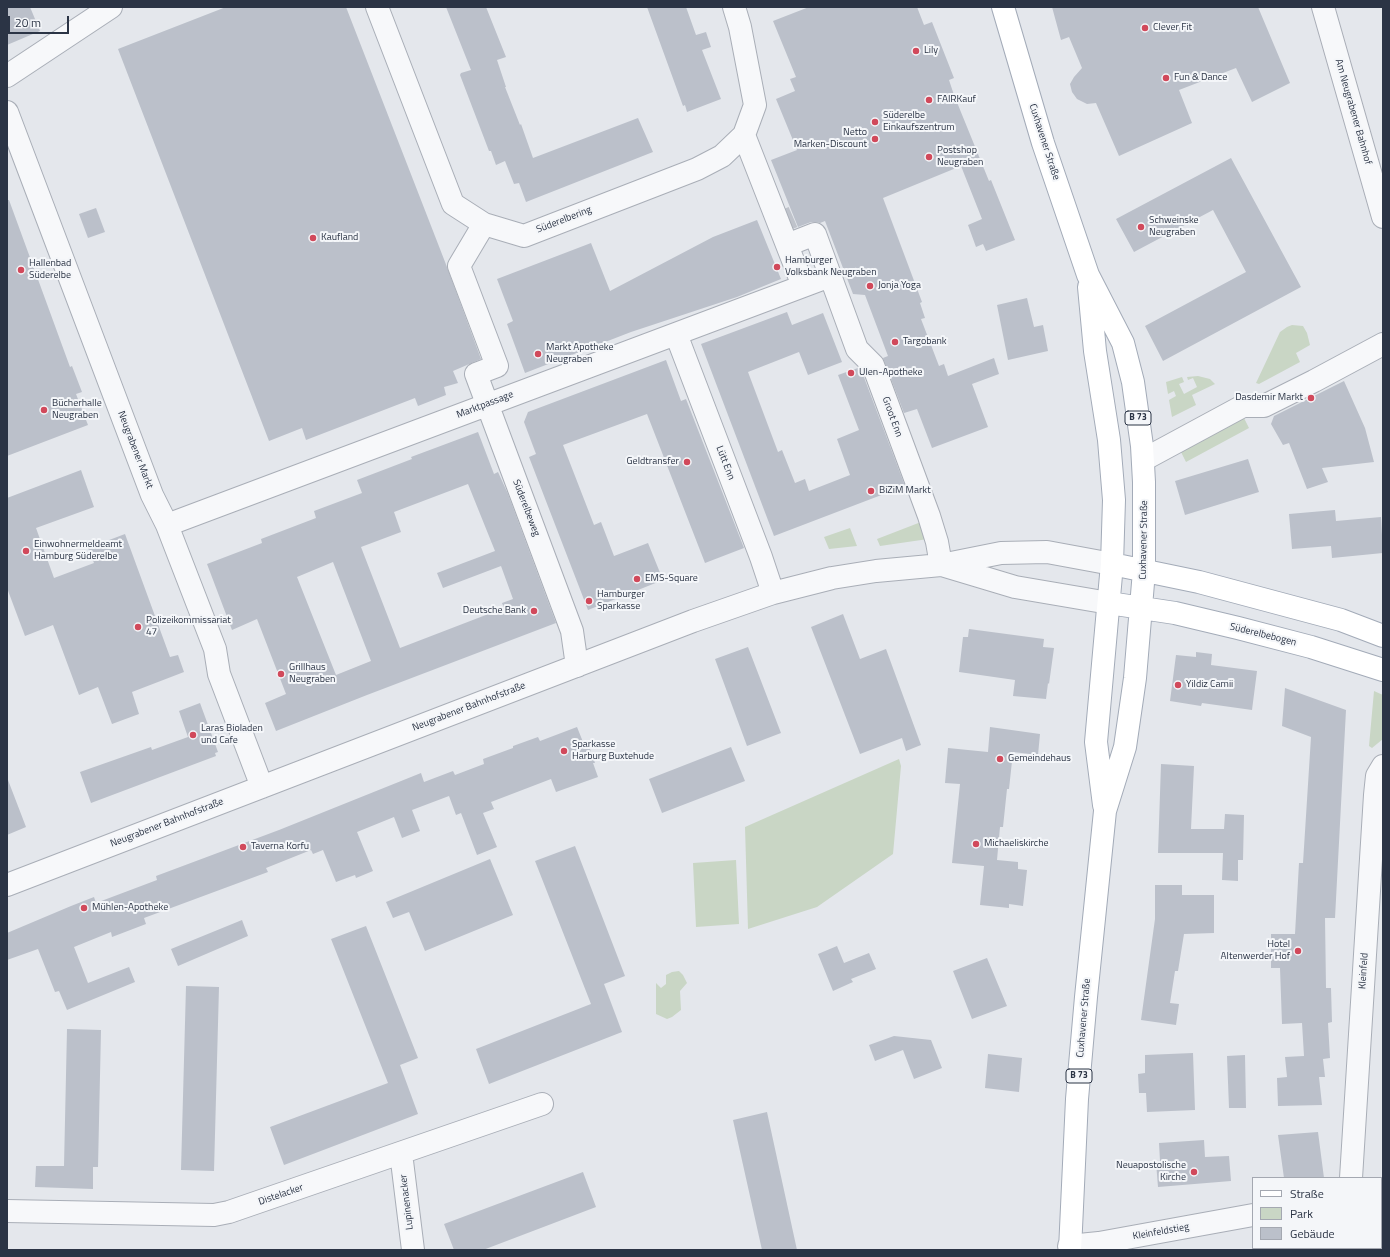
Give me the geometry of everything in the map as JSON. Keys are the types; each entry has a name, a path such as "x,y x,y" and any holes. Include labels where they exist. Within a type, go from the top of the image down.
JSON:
{"main road":[{"name":"Cuxhavener Straße","path":"1003,7 1044,143 1088,275 1123,342 1133,382 1143,460 1145,500 1142,608 1126,747 1105,811 1077,1099 1069,1248"},
{"name":"Cuxhavener Straße","path":"1088,275 1095,351 1109,440 1113,479 1114,522 1112,564 1096,742 1105,811"},
{"path":"1112,564 1222,588 1341,620 1383,636"},
{"name":"Süderelbebogen","path":"1109,603 1174,613 1238,628 1311,647 1383,670"}],"street":[{"path":"7,76 111,7"},
{"name":"Süderelbering","path":"377,7 453,204 484,224 524,236 697,169 722,156 744,134 755,105 740,27 734,7"},
{"name":"Am Neugrabener Bahnhof","path":"1323,7 1383,217"},
{"name":"Neugrabener Markt","path":"7,112 152,495 167,525 215,649 219,674 262,787"},
{"path":"744,134 803,286 830,276"},
{"path":"484,224 459,266 509,396"},
{"name":"Groot Enn","path":"787,245 813,230 857,349 873,365 931,522 942,565"},
{"name":"Marktpassage","path":"167,525 803,286"},
{"name":"Lütt Enn","path":"676,334 758,550 773,594"},
{"path":"1143,460 1243,406 1264,406 1383,344"},
{"name":"Süderelbeweg","path":"497,366 476,374 572,631 577,666"},
{"name":"Neugrabener Bahnhofstraße","path":"7,885 693,621 773,594 832,578 900,568 942,565 1001,553 1047,552 1112,564"},
{"name":"Neugrabener Bahnhofstraße","path":"942,565 1014,587 1109,603"},
{"name":"Kleinfeld","path":"1351,1177 1375,795 1377,776 1383,766"},
{"name":"Distelacker","path":"7,1211 214,1215 237,1209 542,1104"},
{"name":"Lupinenacker","path":"401,1153 413,1250"},
{"name":"Kleinfeldstieg","path":"1069,1248 1252,1215"}],"green space":[{"path":"1292,325 1303,326 1307,333 1310,345 1296,353 1300,362 1259,384 1256,383 1280,332"},
{"path":"1198,376 1210,379 1215,384 1192,395 1196,405 1172,417 1169,400 1176,396 1174,391 1168,394 1166,382 1182,377 1184,382 1179,384 1184,394 1197,387 1193,378 1188,380 1187,377"},
{"path":"1242,414 1249,428 1186,462 1179,448"},
{"path":"921,522 928,539 880,546 877,539"},
{"path":"850,528 857,546 829,549 824,537"},
{"path":"1374,691 1383,695 1383,739 1372,748 1369,746"},
{"path":"899,759 901,766 893,854 817,907 748,929 745,827"},
{"path":"736,860 739,924 696,927 693,863"},
{"path":"679,971 687,983 680,991 681,1010 667,1019 656,1014 656,983 661,988 666,984 666,975"}],"building":[{"path":"7,7 30,7 40,31 7,45"},
{"name":"Kaufland","path":"226,7 346,7 481,359 453,371 458,383 444,387 446,395 418,406 415,398 306,440 302,428 269,441 118,49"},
{"path":"446,7 486,7 506,57 497,60 505,87 520,125 521,124 533,158 638,118 653,152 526,202 519,183 514,184 505,161 496,165 491,151 489,151 460,75 461,73 471,70"},
{"path":"647,7 686,7 696,35 706,32 711,47 702,50 721,99 687,112 685,105 683,106"},
{"name":"Süderelbe Einkaufszentrum","path":"809,7 917,7 924,25 932,22 954,78 949,80 954,95 1015,240 986,251 983,244 976,247 968,225 982,219 961,166 883,198 922,302 920,303 925,318 921,319 939,366 944,364 948,376 994,358 999,374 972,384 988,427 932,448 917,409 904,413 883,358 888,356 865,295 853,294 825,221 820,223 811,222 798,227 771,160 797,150 776,99 795,91 790,79 796,77 773,21"},
{"path":"1052,7 1258,7 1290,83 1252,102 1236,68 1179,90 1192,123 1119,156 1096,103 1087,104 1077,99 1072,92 1070,84 1082,68 1069,37 1061,40"},
{"path":"1231,158 1301,287 1163,361 1145,326 1246,272 1213,210 1134,252 1116,219"},
{"path":"7,200 9,200 70,367 72,366 82,392 76,394 88,425 7,456"},
{"path":"96,208 105,232 88,238 79,214"},
{"path":"757,220 781,279 737,297 631,332 525,373 507,324 513,321 497,279 591,243 610,291 713,237"},
{"path":"1027,298 1034,327 1043,325 1048,351 1008,360 997,305"},
{"path":"787,312 792,325 823,313 842,362 808,375 799,352 748,372 778,452 782,450 795,483 805,479 809,491 850,475 837,439 859,430 838,375 858,368 862,372 905,486 774,536 701,344"},
{"path":"666,360 681,401 686,399 744,548 705,563 647,414 563,445 594,525 601,522 614,556 648,543 663,580 588,610 529,457 536,454 524,422 528,412"},
{"path":"1344,381 1365,428 1374,462 1322,468 1328,482 1307,489 1289,443 1283,445 1271,424 1274,416"},
{"path":"478,432 494,474 498,472 508,494 556,623 276,731 265,703 286,694 257,619 232,630 207,564 262,543 261,539 316,518 314,511 362,493 357,480 412,459 411,457","holes":["468,484 495,551 437,573 443,588 501,566 513,599 502,603 504,608 400,648 361,547 401,532 394,512","333,562 371,661 336,675 297,577"]},
{"path":"1248,459 1259,492 1185,515 1175,481"},
{"path":"81,470 94,507 36,528 54,578 94,563 88,548 125,534 170,657 178,655 184,672 132,692 139,714 112,724 98,687 79,695 53,625 25,636 7,588 7,498"},
{"path":"1335,510 1336,521 1381,517 1383,553 1332,558 1331,546 1292,549 1289,514"},
{"path":"843,614 860,659 886,649 921,745 906,751 902,738 860,754 811,627"},
{"path":"969,629 1044,639 1043,647 1054,648 1046,699 1013,696 1015,680 959,672 963,637 968,637"},
{"path":"748,647 781,733 747,746 715,659"},
{"path":"1196,652 1212,654 1211,665 1257,671 1252,710 1202,703 1201,706 1170,701 1176,655 1196,657"},
{"path":"1285,688 1346,710 1335,918 1325,918 1326,988 1331,988 1332,1022 1328,1023 1330,1058 1323,1059 1325,1077 1319,1077 1322,1105 1278,1106 1277,1078 1287,1077 1285,1057 1304,1056 1302,1023 1282,1024 1280,968 1271,968 1271,934 1295,934 1299,863 1303,863 1311,737 1282,726"},
{"path":"200,703 218,752 215,753 216,756 91,803 80,772 151,747 152,750 188,737 179,711"},
{"path":"577,727 585,747 589,746 598,777 556,792 551,779 491,802 494,809 483,813 497,847 477,855 461,813 456,815 449,796 412,810 420,831 402,838 394,817 357,832 373,871 356,878 355,875 336,882 323,850 313,854 311,850 266,868 268,872 144,918 146,924 112,937 111,932 74,947 88,983 129,967 135,982 67,1010 59,991 55,992 38,949 7,960 7,933 71,906 94,897 96,903 157,880 156,876 279,830 421,773 424,782 453,771 455,775 484,764 483,759 513,748 513,746 538,737 540,741"},
{"path":"990,727 1040,734 1038,755 1013,752 1003,827 1000,827 997,860 1018,862 1018,869 1027,870 1023,906 1009,904 1009,908 980,905 984,866 952,863 960,784 945,783 948,748 988,752"},
{"path":"731,747 745,781 662,813 649,779"},
{"path":"1161,764 1194,766 1191,829 1224,829 1225,814 1244,815 1243,860 1238,860 1238,881 1222,880 1223,853 1158,853"},
{"path":"7,780 26,827 7,835"},
{"path":"575,846 625,976 604,984 622,1032 489,1084 476,1049 591,1004 535,861"},
{"path":"490,859 513,915 425,951 409,912 393,918 386,902"},
{"path":"1155,885 1182,885 1182,895 1214,895 1214,933 1184,934 1178,971 1175,971 1170,1003 1179,1004 1176,1025 1141,1020 1155,919"},
{"path":"242,920 248,936 178,966 171,949"},
{"path":"366,926 418,1058 400,1065 418,1114 284,1165 270,1127 388,1083 331,939"},
{"path":"837,946 844,963 869,953 876,969 851,979 853,982 833,991 818,954"},
{"path":"987,958 1007,1006 972,1019 953,971"},
{"path":"186,986 219,987 214,1171 181,1170"},
{"path":"67,1029 101,1030 98,1167 93,1167 93,1189 35,1187 36,1166 64,1166"},
{"path":"894,1036 931,1040 942,1068 914,1079 903,1050 875,1061 869,1045"},
{"path":"1193,1053 1195,1110 1147,1112 1146,1093 1139,1093 1138,1074 1145,1073 1145,1055"},
{"path":"988,1054 1022,1058 1019,1092 985,1088"},
{"path":"1245,1055 1246,1108 1229,1108 1227,1056"},
{"path":"767,1112 797,1250 762,1250 733,1120"},
{"path":"1318,1132 1324,1177 1284,1177 1278,1135"},
{"name":"Neuapostolische Kirche","path":"1204,1140 1205,1157 1229,1156 1231,1181 1158,1187 1156,1162 1160,1161 1159,1143"},
{"path":"583,1172 596,1207 483,1250 454,1250 444,1224"}],"tunnel":[{"path":"779,223 793,217"}],"place":[{"name":"Clever Fit","path":"1145,28"},
{"name":"Lily","path":"916,51"},
{"name":"Fun & Dance","path":"1166,78"},
{"name":"FAIRKauf","path":"929,100"},
{"name":"Süderelbe Einkaufszentrum","path":"875,122"},
{"name":"Netto Marken-Discount","path":"875,139"},
{"name":"Postshop Neugraben","path":"929,157"},
{"name":"Schweinske Neugraben","path":"1141,227"},
{"name":"Kaufland","path":"313,238"},
{"name":"Hamburger Volksbank Neugraben","path":"777,267"},
{"name":"Hallenbad Süderelbe","path":"21,270"},
{"name":"Jonja Yoga","path":"870,286"},
{"name":"Targobank","path":"895,342"},
{"name":"Markt Apotheke Neugraben","path":"538,354"},
{"name":"Ulen-Apotheke","path":"851,373"},
{"name":"Dasdemir Markt","path":"1311,398"},
{"name":"Bücherhalle Neugraben","path":"44,410"},
{"name":"Geldtransfer","path":"687,462"},
{"name":"BiZiM Markt","path":"871,491"},
{"name":"Einwohnermeldeamt Hamburg Süderelbe","path":"26,551"},
{"name":"EMS-Square","path":"637,579"},
{"name":"Hamburger Sparkasse","path":"589,601"},
{"name":"Deutsche Bank","path":"534,611"},
{"name":"Polizeikommissariat 47","path":"138,627"},
{"name":"Grillhaus Neugraben","path":"281,674"},
{"name":"Yildiz Camii","path":"1178,685"},
{"name":"Laras Bioladen und Cafe","path":"193,735"},
{"name":"Sparkasse Harburg Buxtehude","path":"564,751"},
{"name":"Gemeindehaus","path":"1000,759"},
{"name":"Michaeliskirche","path":"976,844"},
{"name":"Taverna Korfu","path":"243,847"},
{"name":"Mühlen-Apotheke","path":"84,908"},
{"name":"Hotel Altenwerder Hof","path":"1298,951"},
{"name":"Neuapostolische Kirche","path":"1194,1172"}]}
